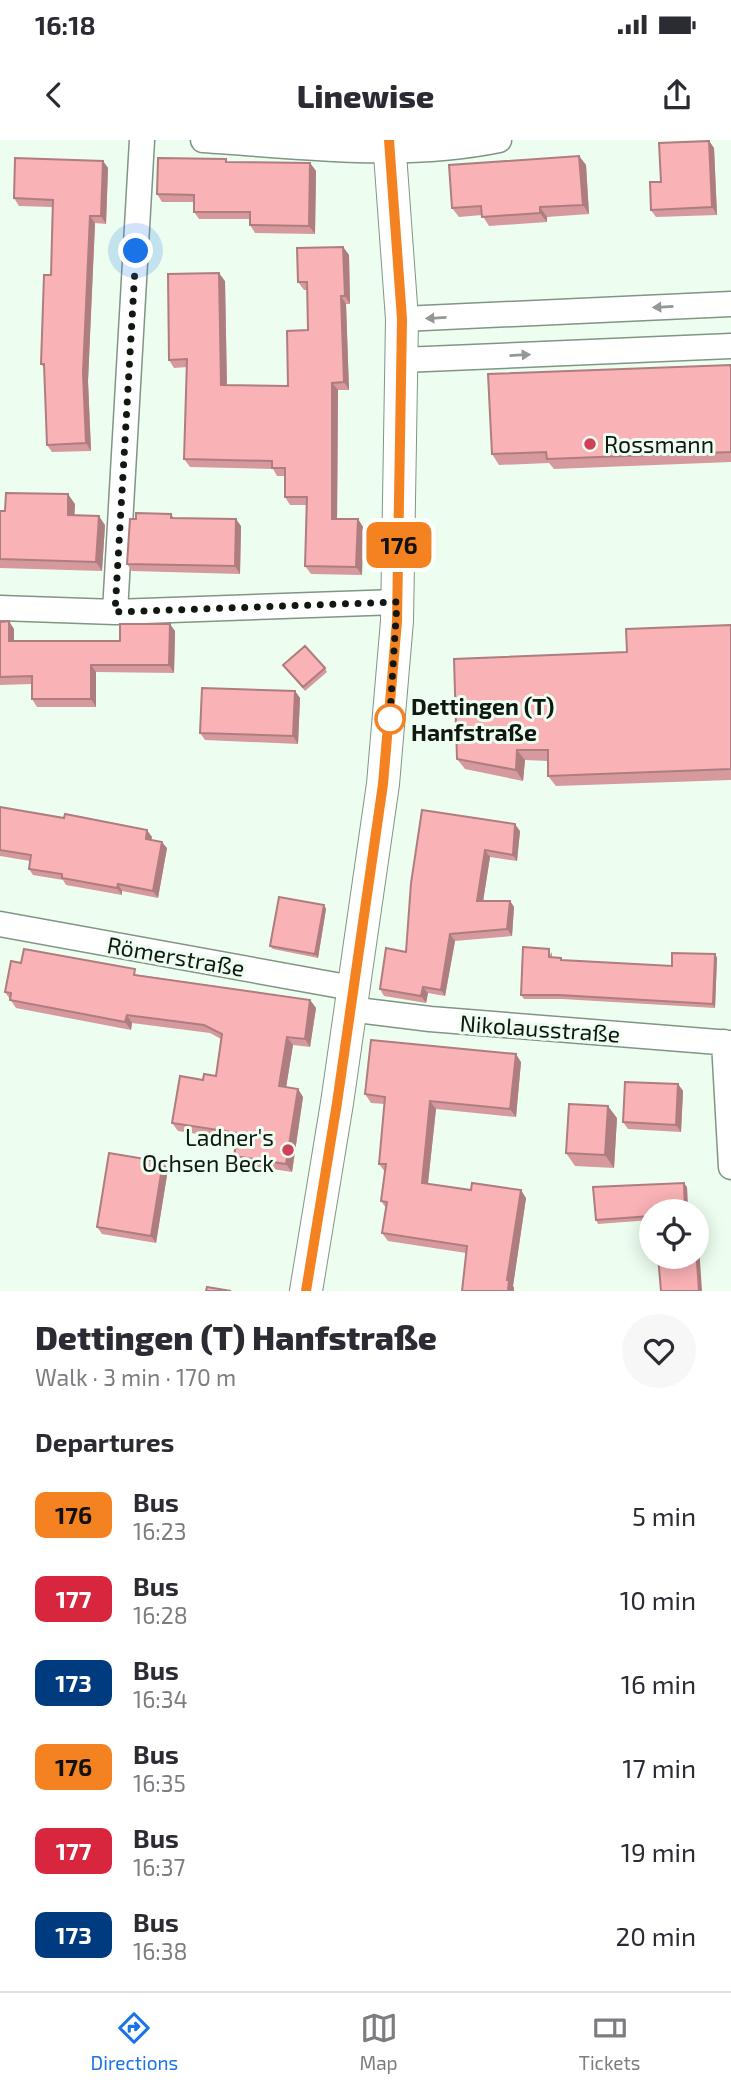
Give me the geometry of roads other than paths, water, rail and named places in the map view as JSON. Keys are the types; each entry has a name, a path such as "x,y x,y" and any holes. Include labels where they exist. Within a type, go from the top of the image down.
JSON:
{"street":[{"path":"115,612 142,140"},
{"path":"203,140 390,145 427,150 499,140"},
{"path":"306,1291 383,784 391,705 397,602 402,319 390,145"},
{"path":"402,319 731,304"},
{"path":"402,360 731,346"},
{"path":"0,608 115,612 397,602"},
{"name":"Römerstraße","path":"0,924 351,998"},
{"name":"Nikolausstraße","path":"351,998 430,1019 727,1042"},
{"path":"727,1042 731,1167"}],"place":[{"name":"Rossmann","path":"590,444"},
{"name":"Dettingen (T) Hanfstraße","path":"390,719"},
{"name":"Ladner's Ochsen Beck","path":"288,1150"}]}
